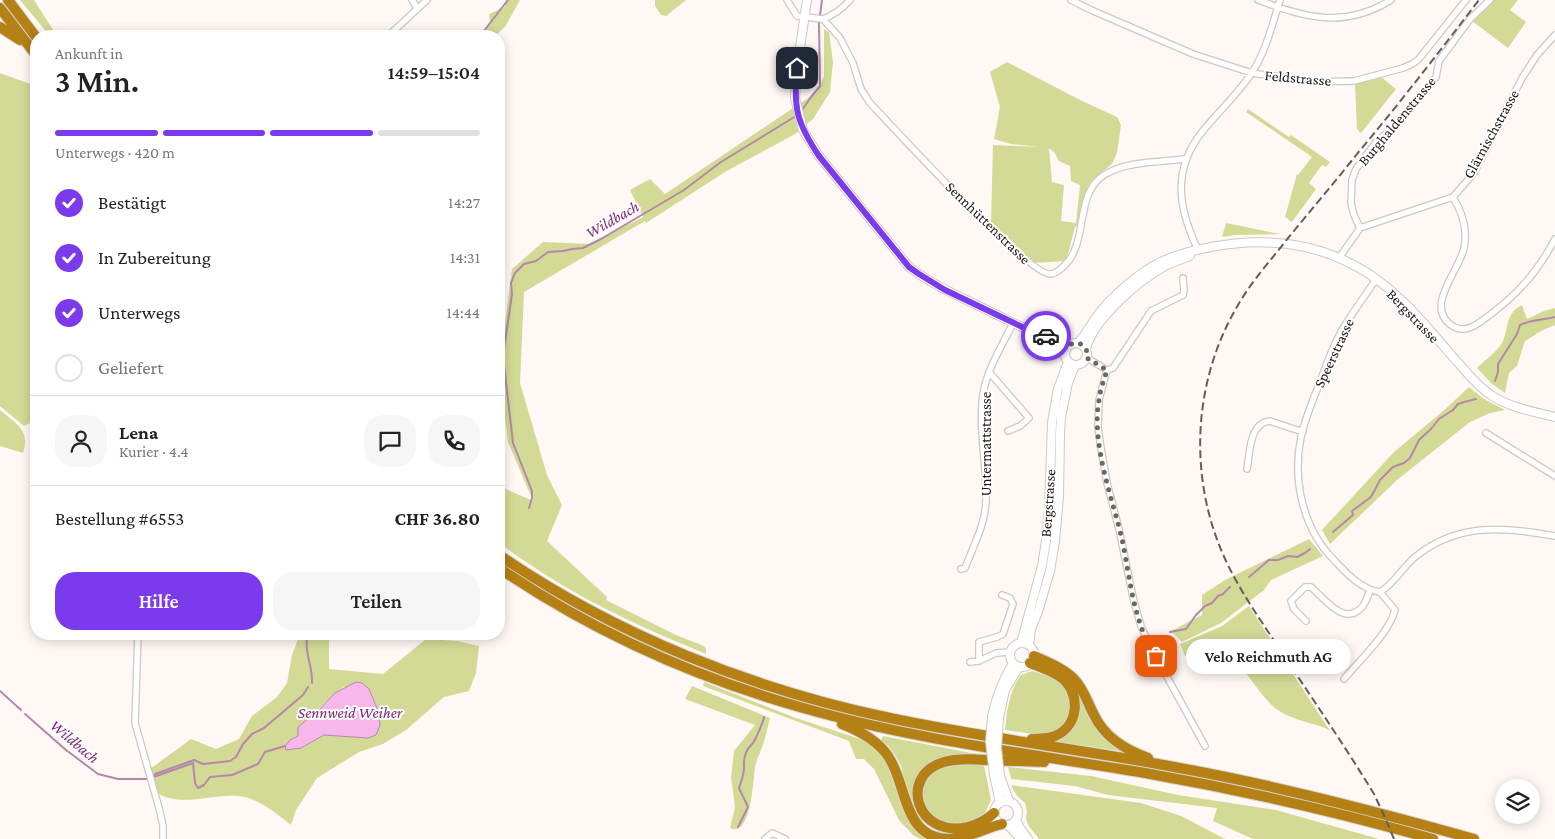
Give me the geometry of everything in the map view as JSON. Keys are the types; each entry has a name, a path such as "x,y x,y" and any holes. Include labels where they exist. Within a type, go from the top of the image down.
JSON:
{"highway":[{"path":"8,0 31,30"},
{"path":"0,8 30,47"},
{"path":"0,27 10,32 30,49"},
{"path":"505,559 556,591 611,621 724,671 781,690 849,709 921,725 1170,766 1294,791 1474,839"},
{"path":"505,572 568,611 639,647 708,676 790,704 854,729 870,738 890,758 912,817 929,834 943,838 957,838 1005,825"},
{"path":"1008,740 1045,739 1055,736 1067,727 1074,712 1075,701 1073,693 1064,681 1032,660"},
{"path":"1032,660 1062,670 1075,680 1083,691 1098,723 1112,739 1130,751 1170,766"},
{"path":"790,704 880,728 1173,778 1270,798 1433,839"},
{"path":"994,813 986,820 966,827 951,829 940,827 929,821 921,810 918,795 920,783 931,768 942,762 954,760 1095,765"}],"main road":[{"path":"807,0 795,84 795,98 803,130 819,156 909,267 945,290 1037,334 1086,348 1087,358 1081,364 1069,361 1037,334"},
{"name":"Bergstrasse","path":"1025,644 1050,571 1055,541 1059,497 1061,417 1068,383 1069,361 1066,349 1086,334 1099,313 1125,286 1161,262 1190,250 1238,243 1272,242 1310,248 1339,258 1358,267 1398,297 1486,392 1510,404 1555,417"},
{"name":"Bergstrasse","path":"1086,348 1090,337 1106,314 1120,299 1165,266 1190,256 1198,250"},
{"path":"1025,644 1033,652 1032,660 1025,667 1016,665 1010,660 1010,652 1014,646 1025,644"},
{"path":"1000,803 990,742 995,718 996,696 1002,680 1016,665"},
{"path":"997,776 1009,801 1015,804 1018,810 1016,820 1028,839"},
{"path":"1009,801 1000,803 994,813 996,818 1021,839"},
{"path":"1005,825 1016,820"}],"street":[{"path":"412,0 417,8"},
{"path":"394,30 427,0"},
{"path":"787,0 797,16 823,19 834,14 850,0"},
{"name":"Feldstrasse","path":"1071,0 1193,54 1252,73 1313,82 1354,81 1402,68 1418,60 1466,0"},
{"path":"1258,0 1306,16 1337,18 1367,12 1391,0"},
{"path":"1198,250 1189,230 1182,199 1181,184 1185,159 1203,131 1235,96 1252,73 1268,38 1280,0"},
{"name":"Burghaldenstrasse","path":"1360,228 1351,203 1352,180 1356,169 1378,141 1394,127 1436,77 1439,61 1444,53 1470,19 1490,0"},
{"name":"Sennhüttenstrasse","path":"823,19 847,49 854,63 861,89 870,103 960,198 1026,261 1045,274 1052,274 1061,269 1070,260 1075,251 1090,192 1095,182 1104,175 1126,166 1185,159"},
{"name":"Glärnischstrasse","path":"1453,197 1474,173 1522,78 1537,55 1555,35"},
{"path":"1339,258 1360,228 1453,197 1463,219 1466,236 1460,261 1440,305 1442,314 1449,324 1457,328 1466,329 1473,327 1509,300 1532,276 1555,239"},
{"path":"1087,358 1107,370 1113,368 1151,311 1183,295 1183,278"},
{"name":"Speerstrasse","path":"1370,591 1344,571 1329,556 1310,526 1304,510 1299,483 1299,456 1303,432 1329,357 1343,328 1376,279"},
{"name":"Untermattstrasse","path":"960,569 965,568 982,524 987,501 983,400 989,372 1013,322"},
{"path":"1107,370 1098,400 1098,427 1107,482 1120,529 1134,602 1149,644 1205,746"},
{"name":"Untermattstrasse","path":"989,372 1029,418 1020,426 1008,431"},
{"path":"1247,469 1253,433 1259,426 1270,422 1303,432"},
{"path":"1486,433 1555,476"},
{"path":"1306,621 1294,609 1291,601 1304,586 1311,587 1340,613 1348,615 1355,613 1363,606 1370,591 1380,592 1384,590 1401,570 1433,544 1462,533 1482,529 1504,528 1555,536"},
{"path":"1344,679 1384,632 1393,618 1396,610 1380,592"},
{"path":"979,662 979,642 1003,634 1013,604 1010,598 1002,595"},
{"path":"138,640 135,723 162,818 163,839"},
{"path":"970,662 979,662 996,653 1010,652"},
{"path":"765,839 772,833 785,839"}],"green space":[{"path":"20,0 34,0 53,30 45,30"},
{"path":"506,0 520,0 502,30 485,30 490,24 489,14 505,7"},
{"path":"655,0 686,0 666,16 661,15 655,6"},
{"path":"1492,0 1518,0 1510,10 1526,22 1508,48 1472,21"},
{"path":"824,29 829,32 833,62 830,92 813,119 795,134 725,172 646,223 645,221 524,292 520,383 547,475 562,505 547,541 607,597 606,600 676,635 704,646 706,654 613,613 548,576 505,547 505,489 533,501 508,442 505,418 505,323 512,269 543,242 589,244 643,217 630,190 650,179 665,194 817,92 824,76"},
{"path":"1007,62 1117,117 1121,125 1117,153 1112,164 1093,179 1088,186 1066,261 1033,263 991,224 993,145 1040,147 1011,144 994,139 1000,107 990,72","holes":["1049,148 1054,152 1059,161 1070,166 1071,181 1080,185 1076,223 1061,221 1064,185 1052,182"]},
{"path":"0,73 30,84 30,423 24,426 0,406"},
{"path":"1380,76 1396,89 1361,133 1357,129 1355,82"},
{"path":"1248,109 1289,137 1291,135 1330,162 1326,167 1322,165 1309,183 1316,189 1292,222 1285,217 1297,174 1312,157 1246,112"},
{"path":"1226,223 1282,234 1222,237"},
{"path":"1522,305 1527,319 1555,308 1555,325 1525,341 1517,366 1509,373 1505,393 1492,384 1477,368 1500,346 1509,318"},
{"path":"1469,387 1484,399 1505,410 1490,413 1470,422 1397,480 1330,544 1322,530 1394,452"},
{"path":"0,410 16,423 23,433 25,445 23,453 0,446"},
{"path":"1309,539 1323,556 1271,580 1264,590 1221,623 1182,642 1171,631 1202,615 1202,595 1225,580"},
{"path":"1249,606 1330,731 1293,718 1275,708 1264,697 1239,664 1229,657 1218,652 1203,652 1185,656 1180,644 1222,626"},
{"path":"298,640 330,640 329,669 383,674 425,640 457,641 479,646 476,673 469,691 444,697 406,730 383,744 359,752 317,778 296,810 291,825 264,805 245,797 223,796 178,800 167,798 157,793 150,769 191,739 216,749 239,739 252,716 277,697 287,683 292,655","holes":["344,687 369,689 379,717 376,735 368,738 324,735 301,748 290,740 298,736 298,727"]},
{"path":"1032,671 1054,678 1069,678 1120,751 1053,741 1039,735 1005,730 1009,701 1014,687 1021,675"},
{"path":"704,682 793,717 866,741 881,753 894,778 903,808 934,839 920,839 913,835 899,820 874,769 864,759 856,759 849,741 703,686"},
{"path":"692,686 770,718 756,763 748,815 738,829 730,828 735,807 731,777 734,751 755,725 685,699"},
{"path":"883,736 982,755 991,800 985,813 967,822 947,824 936,819 928,810 920,820 907,796 902,768 896,756 881,740"},
{"path":"1008,767 1091,776 1178,795 1276,810 1379,839 1253,839 1213,821 1217,808 1108,795 1075,786 1011,779"},
{"path":"1011,785 1141,803 1181,816 1225,839 1039,839 1028,825 1025,803 1017,796"}],"water":[{"name":"Sennweid Weiher","path":"356,682 362,683 369,689 377,708 380,725 376,735 368,738 324,735 301,748 286,750 285,746 290,740 298,736 298,727 320,709 335,693"}],"waterway":[{"path":"485,30 508,0"},
{"name":"Wildbach","path":"800,113 820,86 819,23 822,0"},
{"name":"Wildbach","path":"505,342 512,294 511,283 515,273 524,264 536,261 548,252 583,248 601,239 684,190 721,162 796,116"},
{"path":"1495,381 1498,364 1517,334 1520,325 1555,317"},
{"name":"Wildbach","path":"505,373 513,443 532,491 529,508"},
{"path":"1333,532 1353,515 1352,511 1371,497 1380,480 1393,467 1404,463 1410,458 1419,440 1439,419 1453,410 1458,404 1476,399"},
{"path":"1249,577 1269,560 1278,560 1288,556 1297,557 1310,549"},
{"path":"1170,632 1186,629 1205,606 1212,603 1230,587"},
{"path":"307,640 312,683"},
{"path":"153,777 155,774 194,760 203,764 230,761 236,757 243,744 252,734 264,728 303,695 308,687"},
{"name":"Wildbach","path":"0,691 21,710"},
{"name":"Wildbach","path":"25,714 66,750 98,774 118,779 148,779 193,763 195,783 198,788 204,785 210,777 232,775 258,764 265,752 285,746"},
{"path":"738,827 748,807 739,788 744,773 744,757 756,738 764,717"}],"railway":[{"path":"1394,839 1374,794 1254,611 1222,552 1211,521 1204,490 1201,426 1212,364 1223,334 1251,284 1388,116 1479,0"}],"way so far":[{"path":"1046,336 1066,344 1075,342 1084,345 1088,354 1087,358 1107,370 1098,400 1100,442 1111,502 1120,529 1134,602 1141,626 1156,656"}],"place":[{"name":"Velo Reichmuth AG","path":"1156,656"}],"route":[{"path":"797,68 795,98 803,130 819,156 909,267 945,290 1037,334 1046,336"}]}
